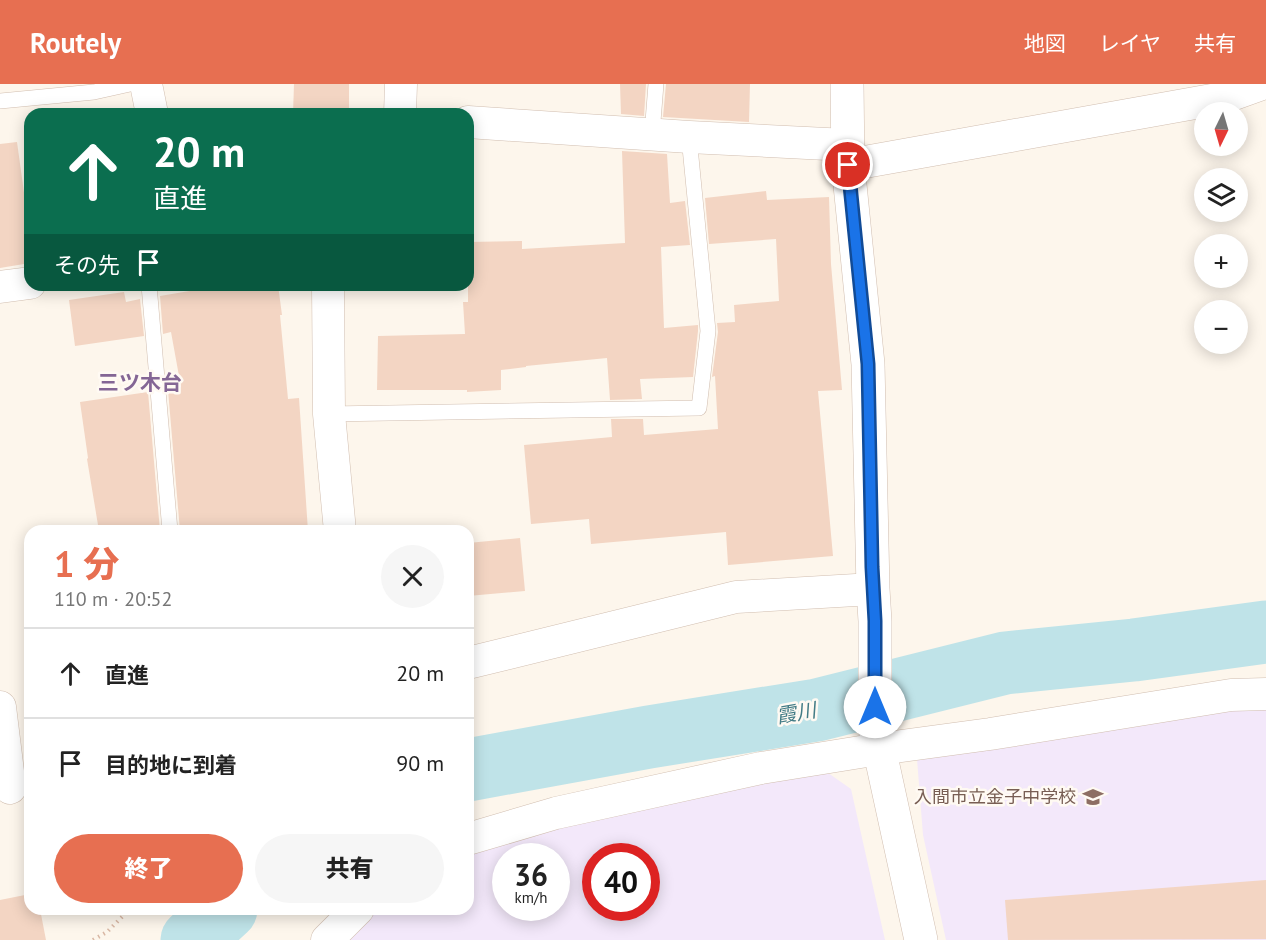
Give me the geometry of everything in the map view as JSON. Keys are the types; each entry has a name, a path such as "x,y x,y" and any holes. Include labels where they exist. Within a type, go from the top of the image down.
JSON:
{"street":[{"path":"146,84 151,108"},
{"path":"400,108 401,84"},
{"path":"847,84 847,155 868,364 877,739 921,940"},
{"path":"474,122 690,137 847,155 1223,98 1262,84"},
{"path":"0,287 24,284"},
{"path":"328,291 329,414 339,525"},
{"path":"474,662 736,597 874,605"},
{"path":"474,837 556,813 761,768 877,739 990,734 1231,695 1266,694"},
{"path":"0,707 13,787"},
{"path":"327,940 352,915"}],"lane":[{"path":"0,101 94,92 130,84"},
{"path":"652,134 656,84"},
{"path":"329,414 699,408 708,331 690,137"},
{"path":"150,291 169,525"}],"path":[{"path":"93,940 107,932 124,915"}],"shaded area":[{"name":"入間市立金子中学校","path":"1266,703 1266,940 946,940 923,835 917,759"},
{"path":"821,768 851,789 885,940 339,940 366,915 474,915 474,850 492,845 492,921 570,921 570,843 500,843 616,810"}],"building":[{"path":"294,84 349,84 349,108 293,108"},
{"path":"620,84 646,84 644,116 621,114"},
{"path":"666,84 750,84 749,122 663,117"},
{"path":"17,142 24,193 24,264 0,268 0,144"},
{"path":"622,151 667,154 670,203 685,201 690,245 661,247 664,328 698,325 693,377 640,379 642,399 610,400 607,358 501,370 501,390 467,392 467,390 377,390 378,336 465,334 463,302 468,302 468,291 474,291 474,242 522,241 522,249 625,243"},
{"path":"766,191 767,200 829,197 831,264 842,390 818,391 833,556 728,565 726,532 591,544 589,519 531,524 524,445 612,437 611,419 643,419 644,435 718,429 715,376 712,377 718,332 717,323 735,322 734,305 779,301 776,239 709,244 705,198"},
{"path":"190,291 279,291 288,399 299,398 308,525 179,525 168,390 181,387 171,332 163,334 160,296"},
{"path":"124,292 126,302 140,299 144,336 75,346 69,300"},
{"path":"148,392 159,525 98,525 80,402"},
{"path":"520,538 525,591 474,595 474,542"},
{"path":"1266,880 1266,939 1008,940 1005,900"},
{"path":"24,895 24,915 41,915 46,940 0,940 0,900"}],"waterway":[{"name":"霞川","path":"474,769 649,737 817,710 1005,663 1134,650 1266,632"},
{"name":"霞川","path":"192,940 219,915"}],"place":[{"name":"入間市立金子中学校","path":"1093,797"}],"district":[{"name":"三ツ木台","path":"140,383"}],"route":[{"path":"848,165 868,364 875,707"}]}
